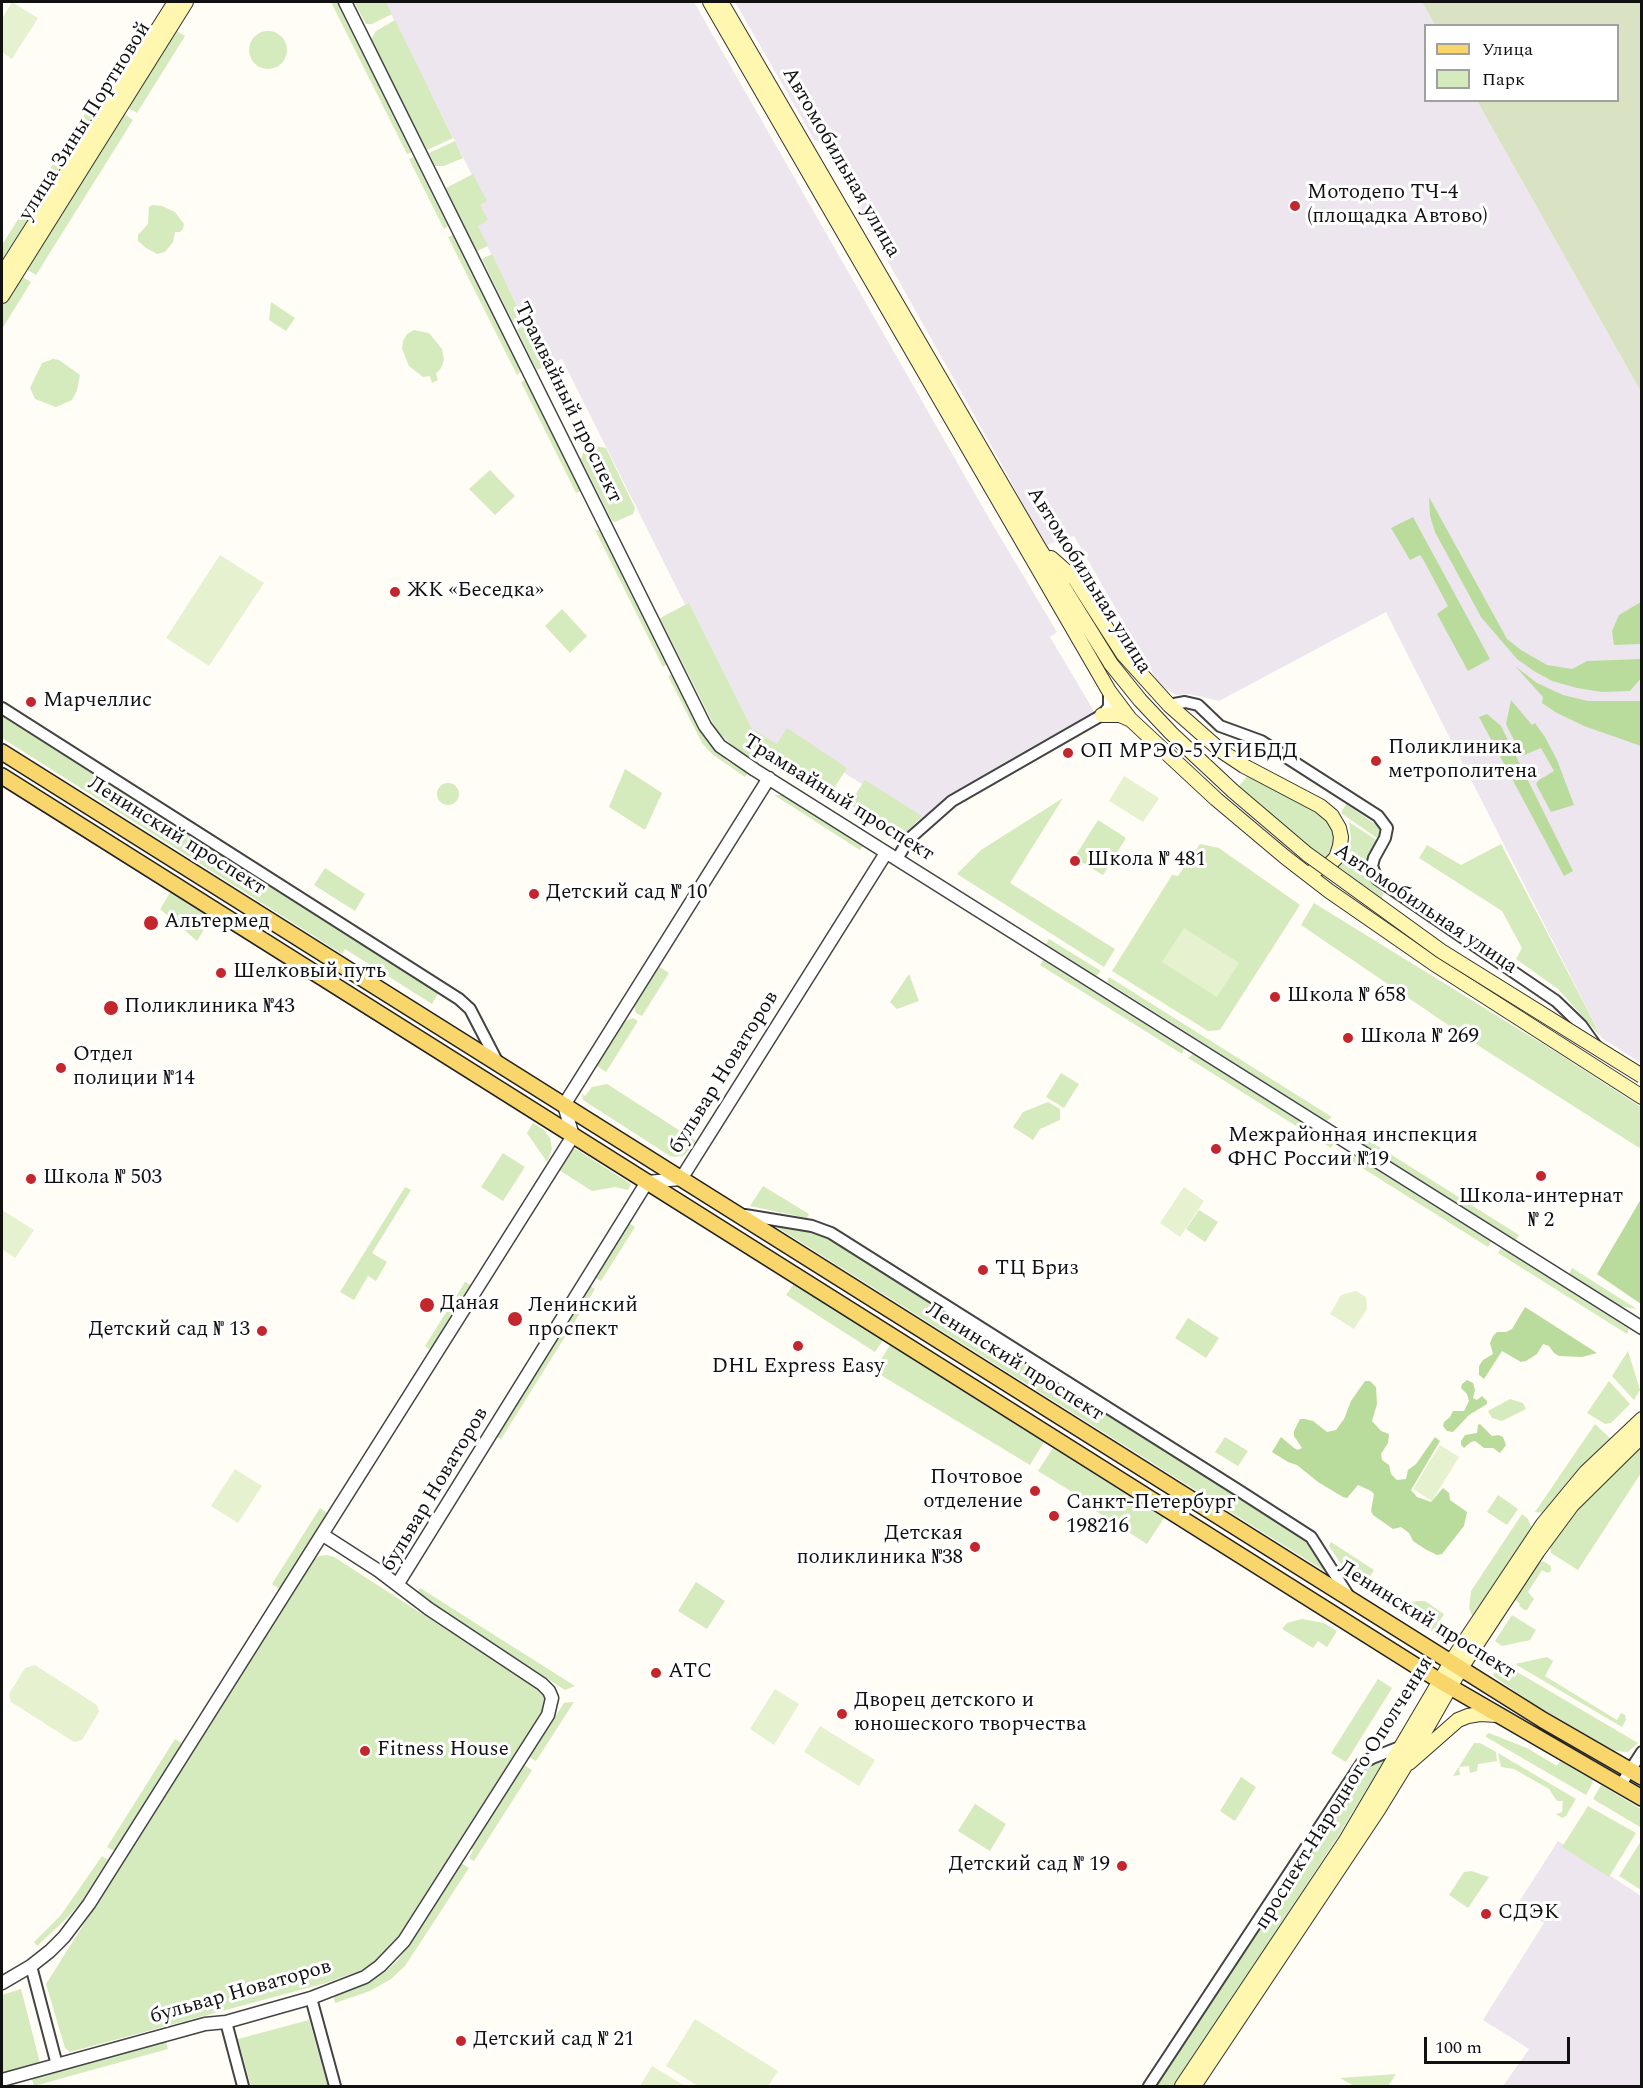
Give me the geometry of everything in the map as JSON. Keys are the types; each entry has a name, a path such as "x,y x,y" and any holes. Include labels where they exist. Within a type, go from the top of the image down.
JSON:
{"main road":[{"name":"улица Зины Портновой","path":"2,275 175,2"},
{"name":"улица Зины Портновой","path":"2,296 186,2"},
{"name":"Автомобильная улица","path":"710,2 1109,691 1130,719 1199,784 1285,857 1370,920 1641,1096"},
{"name":"Автомобильная улица","path":"721,2 1040,548 1111,664 1140,700 1171,733 1233,791 1307,854 1441,951 1641,1077"},
{"path":"1040,548 1075,579 1123,654 1169,705 1220,750 1244,766 1320,806 1332,816 1341,837 1336,858 1329,865 1313,870 1285,857"},
{"path":"1102,715 1120,715 1130,719"},
{"name":"Ленинский проспект","path":"2,752 1543,1720 1636,1774"},
{"name":"Ленинский проспект","path":"2,776 1445,1684 1641,1798"},
{"path":"573,1136 584,1118"},
{"path":"647,1182 658,1164"},
{"name":"проспект Народного Ополчения","path":"1194,2086 1405,1766 1445,1684 1550,1515 1586,1472 1641,1419"},
{"name":"проспект Народного Ополчения","path":"1456,1665 1552,1531 1595,1480 1641,1436"},
{"name":"проспект Народного Ополчения","path":"1182,2086 1345,1842 1400,1747 1445,1684"},
{"path":"1405,1766 1458,1720 1480,1714 1497,1715"}],"street":[{"name":"Трамвайный проспект","path":"345,2 705,726 720,746 1641,1328"},
{"path":"1102,715 1109,707 1109,691"},
{"path":"1169,705 1191,702 1198,705 1220,726 1261,741 1378,816 1387,828 1386,838 1372,866 1377,879 1556,1001 1581,1025 1597,1047 1611,1060 1641,1077"},
{"path":"2,708 459,999 470,1009 498,1065"},
{"path":"1185,719 1194,712 1203,710"},
{"name":"бульвар Новаторов","path":"2,2080 205,2024 226,2022 311,1998 365,1977 380,1966 404,1941 548,1715 552,1706 552,1698 542,1684 397,1586 647,1182 681,1179 892,856 952,801 1102,715"},
{"path":"2,1983 31,1966 64,1937 89,1904 573,1136 564,1106 769,778"},
{"path":"738,1214 812,1226 831,1233 1303,1531 1311,1537 1349,1598"},
{"path":"323,1535 379,1571 397,1586"},
{"path":"1149,2086 1361,1764 1400,1747"},
{"path":"1620,1786 1636,1774 1641,1752"},
{"path":"31,1966 57,2065"},
{"path":"311,1998 335,2086"},
{"path":"226,2022 243,2086"}],"shaded area":[{"path":"385,2 694,2 990,520 1057,632 1050,637 1095,713 952,797 921,821 787,737 778,751 749,732 562,359 546,366 477,225 479,204 485,201"},
{"path":"735,2 1422,2 1434,24 1424,24 1424,102 1478,102 1641,392 1641,1063 1602,1038 1386,612 1219,701 1189,694 1176,695 1159,684 1074,536 1044,546 1006,472 850,194 852,180 828,141 815,141"},
{"path":"1558,1841 1641,1896 1641,2086 1503,2086 1529,2049 1483,2020 1544,1923 1517,1905"}],"green space":[{"path":"12,2 38,18 12,59 2,52 2,19"},
{"path":"331,2 337,2 412,152 407,154"},
{"path":"354,2 386,2 392,14 372,24 366,24"},
{"path":"1422,2 1641,2 1641,392 1478,102 1619,102 1619,24 1434,24"},
{"path":"395,20 453,138 427,150 371,39 376,31"},
{"path":"175,30 185,36 137,113 127,107"},
{"path":"268,31 281,37 287,50 281,63 268,69 255,63 249,50 255,37"},
{"path":"114,68 121,73 43,199 34,194"},
{"path":"123,113 133,120 36,275 26,269"},
{"path":"455,141 463,158 444,166 435,166 429,153"},
{"path":"414,157 448,226 444,229 409,159"},
{"path":"473,174 487,201 480,205 488,220 478,226 488,246 477,251 446,188"},
{"path":"29,202 38,207 2,265 2,245"},
{"path":"162,206 175,212 184,224 180,232 175,232 173,242 165,252 157,254 138,241 138,235 148,224 149,207"},
{"path":"453,235 521,371 517,375 448,237"},
{"path":"492,254 522,317 513,322 482,259"},
{"path":"21,276 31,282 2,329 2,306"},
{"path":"271,302 295,318 286,331 269,320"},
{"path":"525,323 547,365 537,370 517,330"},
{"path":"414,330 429,333 442,349 444,360 436,374 438,380 432,383 430,376 423,377 409,366 402,349 407,334"},
{"path":"53,359 59,360 80,375 72,400 56,407 35,399 30,388 42,363"},
{"path":"525,380 581,491 576,493 521,382"},
{"path":"596,446 606,448 635,508 633,514 615,522 612,521 581,459 583,453"},
{"path":"490,470 515,496 495,515 469,489"},
{"path":"1429,497 1507,639 1547,665 1572,669 1587,661 1641,659 1641,678 1630,691 1602,692 1552,681 1517,659 1481,617 1435,532 1430,516"},
{"path":"1413,517 1490,659 1468,671 1437,614 1448,606 1424,561 1420,555 1410,560 1391,528"},
{"path":"595,530 600,530 667,664 663,667"},
{"path":"220,555 264,583 209,666 166,638"},
{"path":"1641,602 1641,644 1614,645 1612,631 1619,615"},
{"path":"689,603 752,729 777,744 787,728 847,768 831,793 765,751 757,763 737,750 717,731 660,618"},
{"path":"562,609 587,636 570,653 545,626"},
{"path":"1515,666 1537,683 1563,695 1588,701 1641,701 1641,746 1584,726 1557,713 1542,703 1543,697"},
{"path":"672,674 706,739 727,761 748,773 745,777 712,754 702,743 668,676"},
{"path":"1511,700 1532,725 1535,723 1545,737 1557,760 1574,805 1551,812 1536,784 1554,771 1541,748 1522,756 1506,724"},
{"path":"1487,714 1501,726 1573,871 1564,876 1479,717"},
{"path":"2,715 439,992 432,1004 345,949 342,954 2,738"},
{"path":"625,769 662,793 645,830 609,807"},
{"path":"1249,774 1288,792 1330,820 1338,842 1326,861 1238,787"},
{"path":"1124,776 1159,798 1143,822 1109,801"},
{"path":"865,780 922,816 902,837 849,804"},
{"path":"448,783 456,786 459,794 456,802 448,805 440,802 437,794 440,786"},
{"path":"774,795 782,795 863,846 860,850"},
{"path":"1063,798 1010,883 1115,949 1104,967 957,874 981,850"},
{"path":"1346,804 1378,826 1380,832 1377,838 1341,813"},
{"path":"1098,820 1126,838 1103,875 1074,858"},
{"path":"1349,822 1378,841 1369,855 1367,870 1376,886 1384,894 1381,899 1338,866 1348,854 1351,839"},
{"path":"1200,844 1219,848 1300,905 1220,1030 1208,1031 1112,971 1172,875 1178,876"},
{"path":"1501,844 1601,1037 1558,989 1516,959 1522,948 1502,911 1419,858 1427,845 1461,865"},
{"path":"325,868 365,894 355,911 314,885"},
{"path":"171,891 210,916 197,941 160,909"},
{"path":"1314,903 1641,1107 1641,1149 1482,1048 1301,925"},
{"path":"1184,928 1239,963 1217,997 1162,962"},
{"path":"1049,939 1101,971 1096,976 1046,944"},
{"path":"1043,960 1184,1049 1182,1054 1040,965"},
{"path":"658,966 669,973 642,1016 636,1013 634,1006"},
{"path":"909,974 919,1001 897,1009 890,1002"},
{"path":"1109,977 1332,1117 1327,1121 1107,982"},
{"path":"633,1018 638,1021 606,1072 597,1066 625,1021"},
{"path":"1193,1054 1334,1143 1331,1148 1188,1058"},
{"path":"1061,1073 1079,1084 1064,1108 1046,1097"},
{"path":"607,1084 696,1141 685,1155 670,1156 583,1100 582,1094 585,1096 592,1087"},
{"path":"1048,1102 1060,1109 1060,1120 1040,1129 1033,1140 1013,1127 1023,1112"},
{"path":"533,1123 543,1129 550,1138 552,1149 547,1162 527,1133"},
{"path":"1349,1128 1519,1235 1516,1240 1345,1133"},
{"path":"576,1149 631,1184 628,1190 615,1187 592,1191 559,1170 572,1150"},
{"path":"503,1153 525,1167 503,1201 481,1187"},
{"path":"1353,1155 1491,1242 1488,1247 1348,1159"},
{"path":"763,1186 809,1214 807,1218 750,1206"},
{"path":"405,1187 411,1190 372,1253 387,1262 376,1281 368,1276 354,1300 340,1292"},
{"path":"1184,1187 1204,1201 1180,1237 1160,1223"},
{"path":"1641,1199 1641,1304 1597,1274"},
{"path":"2,1210 34,1230 15,1258 2,1249"},
{"path":"1199,1210 1218,1222 1205,1242 1186,1229"},
{"path":"629,1223 635,1227 601,1281 595,1278"},
{"path":"777,1224 810,1229 827,1237 1300,1534 1312,1548 1326,1572 778,1228"},
{"path":"1501,1248 1629,1329 1627,1334 1498,1253"},
{"path":"1572,1268 1637,1309 1619,1306 1569,1274"},
{"path":"465,1282 471,1285 430,1350 425,1346"},
{"path":"794,1284 883,1340 875,1352 786,1295"},
{"path":"590,1286 595,1289 501,1439 495,1436"},
{"path":"1356,1291 1366,1297 1367,1309 1354,1329 1330,1314 1341,1295"},
{"path":"1525,1307 1597,1353 1582,1357 1559,1356 1549,1346 1543,1344 1537,1354 1521,1362 1502,1351 1484,1379 1479,1375 1479,1366 1483,1360 1493,1354 1490,1343 1493,1336 1497,1332 1512,1329"},
{"path":"1188,1318 1219,1338 1206,1358 1175,1338"},
{"path":"890,1345 1044,1442 1030,1465 874,1371"},
{"path":"1628,1351 1640,1390 1634,1400 1612,1376"},
{"path":"1467,1380 1473,1383 1475,1390 1473,1398 1477,1400 1482,1396 1487,1404 1469,1415 1453,1432 1447,1431 1443,1426 1444,1422 1453,1411 1464,1411 1469,1401 1467,1394 1461,1388"},
{"path":"1365,1381 1370,1381 1376,1387 1377,1404 1372,1421 1381,1431 1389,1434 1388,1443 1381,1454 1382,1460 1389,1465 1391,1474 1397,1480 1406,1479 1408,1470 1416,1464 1435,1437 1440,1441 1411,1490 1417,1497 1431,1502 1443,1488 1449,1493 1450,1500 1467,1512 1464,1526 1442,1554 1437,1555 1425,1549 1413,1541 1409,1533 1401,1527 1393,1529 1373,1515 1371,1511 1374,1494 1371,1491 1358,1485 1347,1498 1343,1497 1318,1482 1297,1465 1272,1452 1281,1437 1294,1448 1298,1450 1302,1448 1294,1436 1300,1419 1313,1421 1327,1432 1336,1430 1344,1419 1351,1401"},
{"path":"1609,1381 1630,1404 1611,1423 1605,1424 1587,1413"},
{"path":"1510,1399 1523,1403 1526,1409 1502,1421 1492,1418 1488,1411"},
{"path":"1480,1424 1492,1436 1503,1437 1506,1445 1500,1453 1493,1448 1484,1448 1475,1441 1464,1448 1461,1445 1465,1435 1477,1433"},
{"path":"1595,1424 1611,1439 1566,1485 1543,1513 1535,1512"},
{"path":"1225,1437 1248,1451 1238,1466 1215,1452"},
{"path":"1641,1444 1641,1473 1578,1570 1551,1553 1550,1546 1575,1513"},
{"path":"1440,1445 1459,1457 1432,1501 1413,1489"},
{"path":"1053,1448 1164,1518 1147,1544 1038,1471"},
{"path":"235,1469 262,1486 238,1523 211,1506"},
{"path":"1498,1495 1518,1509 1507,1525 1487,1512"},
{"path":"320,1508 327,1513 279,1589 272,1584"},
{"path":"1522,1514 1528,1519 1532,1529 1473,1618 1469,1608 1471,1591"},
{"path":"1331,1542 1374,1570 1363,1588 1347,1573 1329,1546"},
{"path":"319,1556 334,1557 546,1694 543,1709 398,1937 376,1961 362,1970 326,1983 70,2052 65,2048 46,1984 314,1560"},
{"path":"1543,1561 1551,1566 1551,1571 1548,1573 1542,1570 1528,1592 1534,1599 1527,1610 1524,1610 1514,1599 1538,1563"},
{"path":"696,1582 725,1601 707,1629 678,1611"},
{"path":"420,1588 575,1686 565,1690 416,1594"},
{"path":"1425,1601 1444,1614 1433,1632 1400,1611 1410,1603"},
{"path":"1512,1615 1536,1630 1530,1640 1502,1646 1495,1641"},
{"path":"1302,1619 1324,1623 1337,1631 1327,1647 1318,1641 1313,1648 1282,1629 1287,1623"},
{"path":"1547,1657 1553,1661 1545,1676 1617,1720 1621,1713 1625,1715 1626,1720 1622,1727 1515,1664"},
{"path":"35,1665 97,1705 99,1712 82,1740 74,1742 11,1702 9,1694 25,1668"},
{"path":"1507,1666 1638,1743 1628,1752 1615,1751 1535,1705 1493,1676 1498,1667"},
{"path":"1378,1679 1392,1688 1346,1762 1331,1753"},
{"path":"775,1689 799,1704 774,1745 750,1729"},
{"path":"574,1702 536,1761 529,1757 564,1703"},
{"path":"820,1726 875,1760 859,1786 804,1752"},
{"path":"1489,1733 1527,1748 1557,1766 1560,1761 1593,1780 1586,1795 1486,1737"},
{"path":"175,1739 182,1743 114,1851 107,1847"},
{"path":"1474,1743 1480,1743 1496,1752 1497,1761 1478,1764 1477,1771 1470,1773 1469,1766 1459,1767 1460,1775 1453,1776"},
{"path":"1498,1753 1576,1799 1566,1816 1562,1818 1556,1814 1562,1812 1563,1801 1557,1801 1549,1789 1514,1769 1501,1767"},
{"path":"1380,1759 1385,1759 1337,1838 1175,2086 1156,2086 1369,1766"},
{"path":"524,1765 532,1770 474,1861 469,1858 473,1850 471,1848"},
{"path":"1241,1777 1256,1787 1235,1821 1220,1811"},
{"path":"1601,1785 1641,1809 1640,1827 1593,1799"},
{"path":"975,1804 1006,1824 990,1851 958,1831"},
{"path":"1588,1806 1636,1833 1609,1877 1562,1847"},
{"path":"1641,1841 1641,1890 1619,1876"},
{"path":"102,1856 108,1860 81,1902 37,1946 34,1942 61,1915"},
{"path":"461,1863 469,1868 405,1966 391,1979 370,1991 335,2003 333,1995 367,1983 385,1972 398,1960"},
{"path":"1471,1871 1489,1877 1468,1908 1449,1895 1464,1872"},
{"path":"21,1989 40,2063 2,2073 2,1995"},
{"path":"695,2019 778,2071 768,2086 698,2086 666,2066"},
{"path":"309,2020 328,2086 251,2086 238,2039"},
{"path":"166,2041 168,2049 34,2086 32,2079"},
{"path":"652,2066 685,2086 640,2086"},
{"path":"1396,2074 1388,2086 1354,2086 1340,2078"}],"place":[{"name":"Мотодепо ТЧ-4 (площадка Автово)","path":"1295,206"},
{"name":"ЖК «Беседка»","path":"395,592"},
{"name":"Марчеллис","path":"31,702"},
{"name":"ОП МРЭО-5 УГИБДД","path":"1068,753"},
{"name":"Поликлиника метрополитена","path":"1376,761"},
{"name":"Школа № 481","path":"1075,861"},
{"name":"Детский сад № 10","path":"534,894"},
{"name":"Альтермед","path":"151,923"},
{"name":"Шелковый путь","path":"221,973"},
{"name":"Школа № 658","path":"1275,997"},
{"name":"Поликлиника №43","path":"111,1008"},
{"name":"Школа № 269","path":"1348,1038"},
{"name":"Отдел полиции №14","path":"61,1068"},
{"name":"Межрайонная инспекция ФНС России №19","path":"1216,1149"},
{"name":"Школа-интернат № 2","path":"1541,1176"},
{"name":"Школа № 503","path":"31,1179"},
{"name":"ТЦ Бриз","path":"983,1270"},
{"name":"Даная","path":"427,1305"},
{"name":"Ленинский проспект","path":"515,1319"},
{"name":"Детский сад № 13","path":"262,1331"},
{"name":"DHL Express Easy","path":"798,1346"},
{"name":"Почтовое отделение","path":"1035,1491"},
{"name":"Санкт-Петербург 198216","path":"1054,1516"},
{"name":"Детская поликлиника №38","path":"975,1547"},
{"name":"АТС","path":"656,1673"},
{"name":"Дворец детского и юношеского творчества","path":"842,1714"},
{"name":"Fitness House","path":"365,1751"},
{"name":"Детский сад № 19","path":"1122,1866"},
{"name":"СДЭК","path":"1486,1914"},
{"name":"Детский сад № 21","path":"461,2041"}]}
